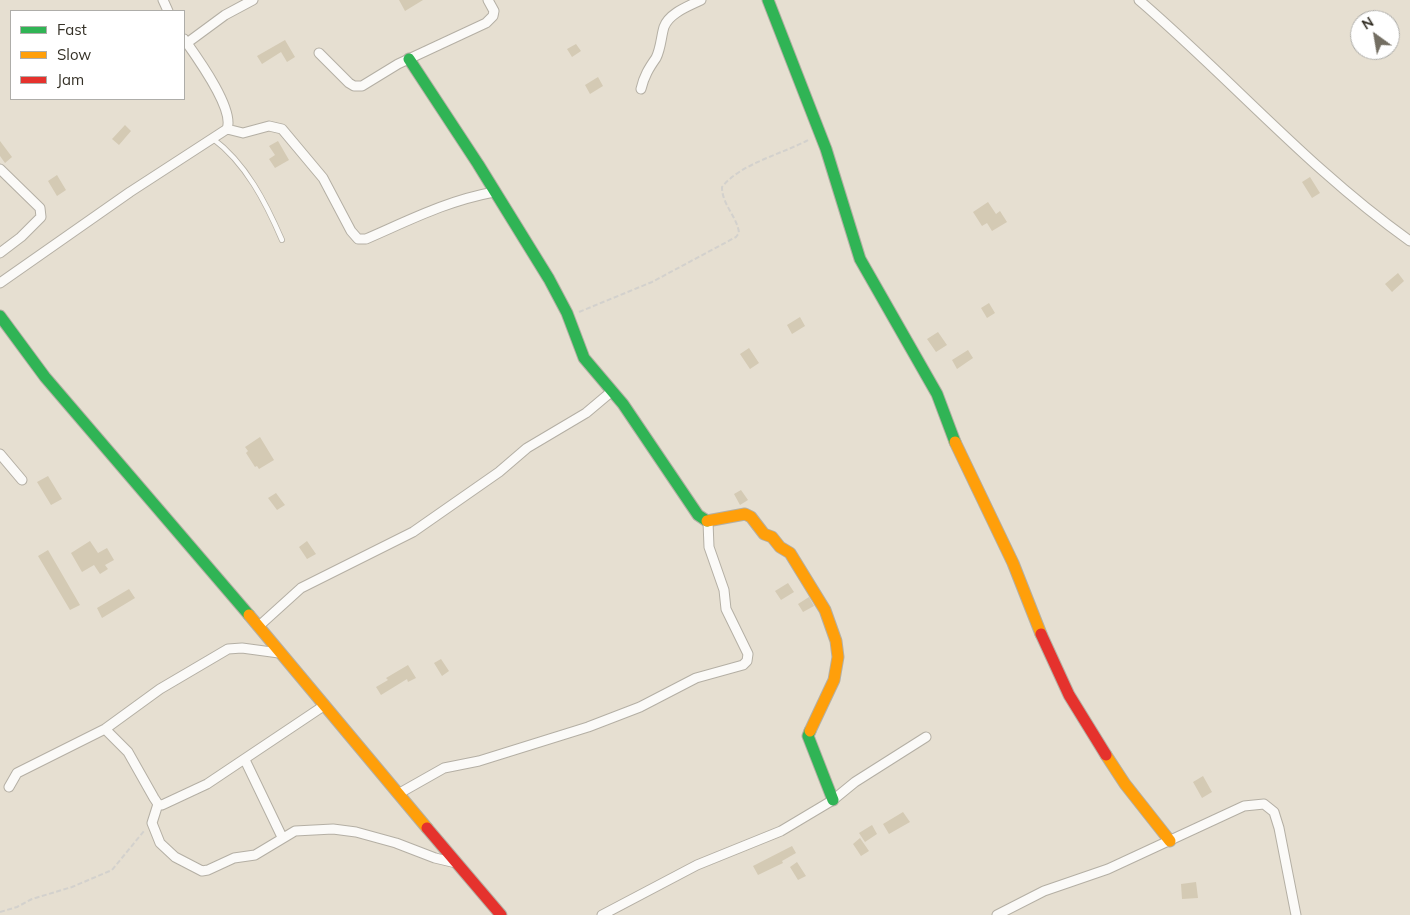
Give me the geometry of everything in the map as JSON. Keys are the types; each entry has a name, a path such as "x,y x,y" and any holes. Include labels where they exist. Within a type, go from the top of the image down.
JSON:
{"street":[{"path":"0,283 130,192 227,128 230,122 218,93 185,41 225,15 253,0"},
{"path":"319,53 354,86 362,86 409,59 486,24 494,11 488,0"},
{"path":"641,89 648,67 656,57 661,44 665,25 675,14 701,0"},
{"path":"768,0 820,133 860,259 937,394 955,443 1013,563 1069,696 1125,784 1170,841"},
{"path":"1139,0 1283,135 1375,216 1410,241"},
{"path":"409,59 549,279 567,314 584,358 623,404 698,515 708,522 740,514 751,517 764,534 772,537 780,547 790,554 831,622 839,650 836,673 808,736 833,800"},
{"path":"227,128 243,133 269,126 282,129 323,178 351,231 358,239 366,239 430,210 468,197 494,192"},
{"path":"0,169 40,208 41,217 21,238 0,253"},
{"path":"0,316 44,377 259,626 279,653 459,863 501,915"},
{"path":"259,626 301,588 414,532 499,472 527,448 586,413 612,392"},
{"path":"0,454 22,480"},
{"path":"398,794 444,768 479,761 588,727 640,707 696,678 743,664 748,654 726,609 721,580 711,557 708,522"},
{"path":"8,786 17,773 105,729 167,685 228,649 242,648 279,653"},
{"path":"158,804 168,804 207,784 325,705"},
{"path":"105,729 128,752 158,804 152,824 160,843 192,868 202,871 208,870 234,858 255,855 282,837 295,831 333,829 356,832 396,842 435,858 459,863"},
{"path":"602,915 697,865 782,831 833,800 855,782 926,736"},
{"path":"245,760 282,837"},
{"path":"997,915 1044,891 1108,870 1244,806 1264,804 1274,812 1280,828 1296,915"}],"lane":[{"path":"212,138 231,154 257,189 282,240"}],"path":[{"path":"567,314 592,308 652,282 736,237 739,233 738,228 724,201 722,187 728,180 746,168 789,150 820,133"},
{"path":"0,912 17,907 32,899 72,887 112,870 131,845 152,824"}],"building":[{"path":"399,0 423,0 405,11"},
{"path":"285,40 295,57 287,62 281,52 262,64 257,56"},
{"path":"576,44 581,51 572,57 567,49"},
{"path":"598,77 603,86 590,94 585,85"},
{"path":"125,125 131,131 119,145 112,139"},
{"path":"0,141 12,157 5,163 0,156"},
{"path":"278,141 289,160 275,168 269,159 275,155 269,146"},
{"path":"57,175 66,190 57,196 48,181"},
{"path":"1310,177 1320,193 1312,198 1302,182"},
{"path":"988,202 996,214 1000,211 1007,222 992,231 987,223 982,226 973,212"},
{"path":"1398,273 1404,281 1392,292 1385,284"},
{"path":"989,303 995,313 987,318 981,308"},
{"path":"800,317 805,326 792,334 787,325"},
{"path":"938,332 947,345 936,352 927,339"},
{"path":"749,348 759,363 750,369 740,354"},
{"path":"968,350 973,358 957,369 952,360"},
{"path":"260,437 274,460 259,469 257,466 255,467 246,453 248,451 245,447"},
{"path":"48,476 62,499 51,505 37,482"},
{"path":"741,490 748,500 740,505 734,494"},
{"path":"276,493 285,505 277,510 268,498"},
{"path":"90,541 98,553 107,548 114,560 105,565 108,569 100,574 94,565 82,572 71,553"},
{"path":"307,541 316,554 307,559 299,547"},
{"path":"48,550 80,605 70,610 38,556"},
{"path":"788,583 794,592 781,600 775,591"},
{"path":"129,589 135,598 102,618 97,608"},
{"path":"809,597 814,606 803,612 798,604"},
{"path":"441,659 449,671 442,676 434,663"},
{"path":"408,665 416,678 408,682 407,679 381,695 376,687 388,680 386,678"},
{"path":"1203,776 1212,792 1202,798 1193,782"},
{"path":"903,812 910,822 889,834 883,824"},
{"path":"872,825 877,834 865,842 859,833"},
{"path":"860,838 869,851 861,856 853,844"},
{"path":"792,846 796,853 782,861 783,863 758,875 753,866"},
{"path":"797,862 806,876 798,880 790,867"},
{"path":"1196,882 1198,898 1182,899 1181,884"}],"traffic: fast":[{"path":"768,0 826,149 860,259 937,394 955,442"},
{"path":"409,59 478,164 549,279 567,313 584,358 623,404 698,515 707,521"},
{"path":"0,316 45,377 249,615"},
{"path":"810,731 808,736 833,800"}],"traffic: slow":[{"path":"955,442 1013,563 1041,634"},
{"path":"707,521 745,514 751,517 764,534 772,537 780,547 790,553 825,610 836,641 838,657 834,680 810,731"},
{"path":"249,615 427,828"},
{"path":"1106,755 1125,784 1170,841"}],"traffic: jam":[{"path":"1041,634 1069,695 1106,755"},
{"path":"427,828 501,915"}]}
